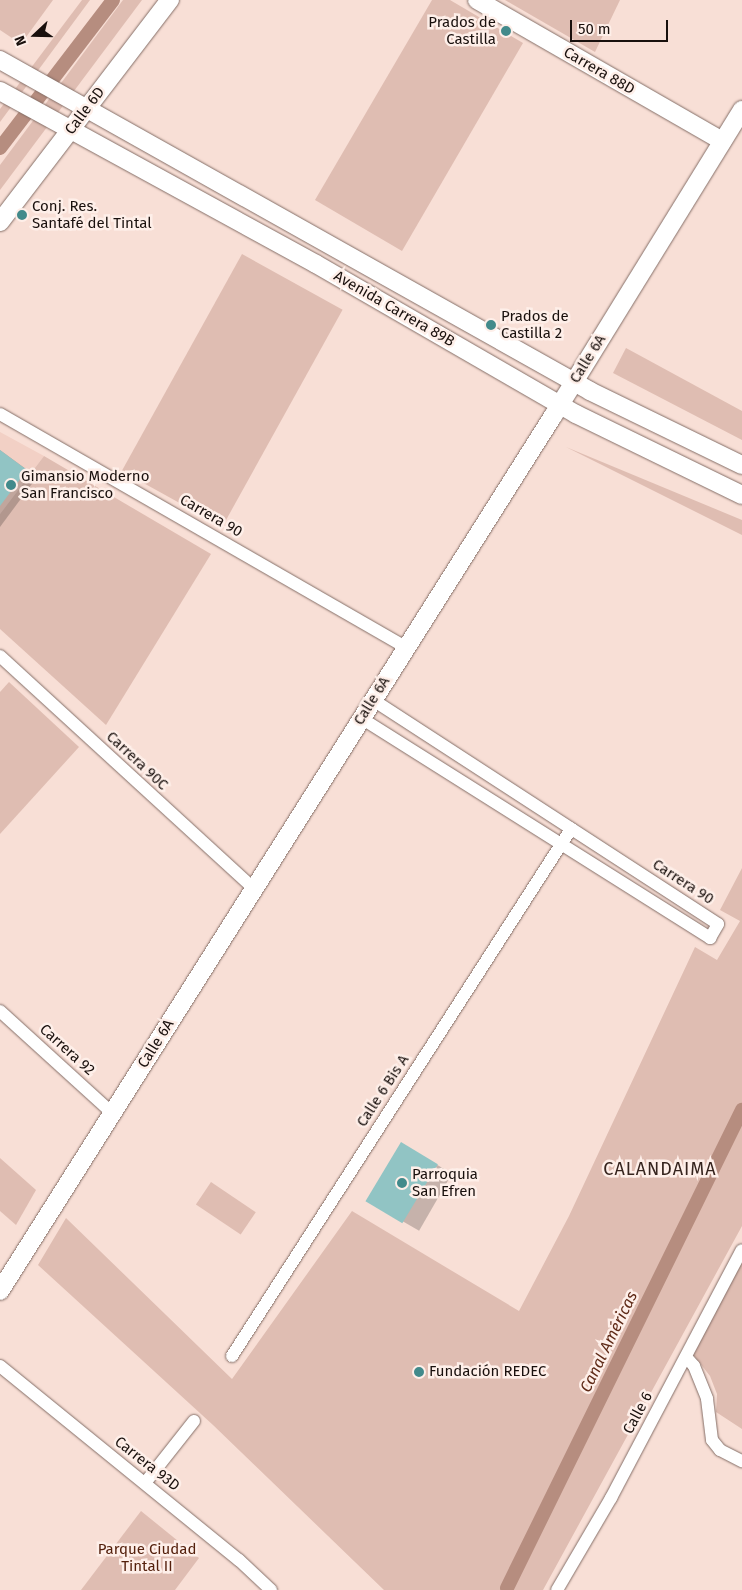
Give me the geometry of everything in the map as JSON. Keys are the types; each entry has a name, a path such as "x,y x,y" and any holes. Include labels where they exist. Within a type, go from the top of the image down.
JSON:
{"street":[{"name":"Calle 6D","path":"0,222 170,0"},
{"name":"Carrera 88D","path":"477,0 722,141"},
{"name":"Avenida Carrera 89B","path":"0,60 574,382 648,422 742,465"},
{"name":"Avenida Carrera 89B","path":"6,94 316,264 560,404 742,495"},
{"name":"Calle 6A","path":"0,1291 73,1179 112,1113 574,382 742,110"},
{"name":"Carrera 90","path":"0,414 406,647"},
{"name":"Carrera 90C","path":"0,656 254,889"},
{"name":"Carrera 90","path":"362,718 710,938 718,924 373,700"},
{"name":"Calle 6 Bis A","path":"232,1356 572,829"},
{"name":"Carrera 92","path":"0,1011 112,1113"},
{"name":"Calle 6","path":"557,1590 686,1357 742,1250"},
{"path":"686,1357 694,1366 707,1398 712,1440 720,1450 742,1461"},
{"name":"Carrera 93D","path":"0,1366 145,1483 271,1590"},
{"path":"145,1483 194,1421"}],"shaded area":[{"name":"Gimansio Moderno San Francisco","path":"0,432 44,456 0,514"}],"green space":[{"path":"0,0 53,0 21,44 0,30"},
{"path":"82,0 90,0 0,122 0,109"},
{"path":"123,0 142,0 0,190 0,165"},
{"path":"432,0 450,0 523,43 402,251 315,200"},
{"path":"505,0 620,0 595,52"},
{"path":"242,254 343,310 222,527 122,471"},
{"path":"626,348 742,411 742,440 613,373"},
{"path":"566,447 742,520 742,535"},
{"path":"44,456 211,554 106,725 0,629 0,514"},
{"path":"9,682 79,747 0,834 0,692"},
{"path":"742,868 742,1226 543,1590 384,1590 213,1425 38,1265 66,1218 232,1379 352,1211 519,1311 569,1216 695,947 717,960 740,921 720,910"},
{"path":"0,1158 36,1190 16,1225 0,1211"},
{"path":"211,1182 256,1212 241,1235 196,1204"},
{"path":"742,1262 742,1429 716,1412 717,1394 710,1376 692,1353"},
{"name":"Parque Ciudad Tintal II","path":"141,1511 199,1558 175,1590 81,1590"}],"building":[{"path":"0,450 27,470 0,506"},
{"name":"Parroquia San Efren","path":"401,1142 438,1164 402,1223 365,1201"}],"waterway":[{"path":"0,148 113,0"},
{"name":"Canal Américas","path":"507,1588 742,1110"}],"place":[{"name":"Prados de Castilla","path":"506,31"},
{"name":"Conj. Res. Santafé del Tintal","path":"22,215"},
{"name":"Prados de Castilla 2","path":"491,325"},
{"name":"Gimansio Moderno San Francisco","path":"11,485"},
{"name":"Parroquia San Efren","path":"402,1183"},
{"name":"Fundación REDEC","path":"419,1372"}],"district":[{"name":"CALANDAIMA","path":"660,1169"}]}
